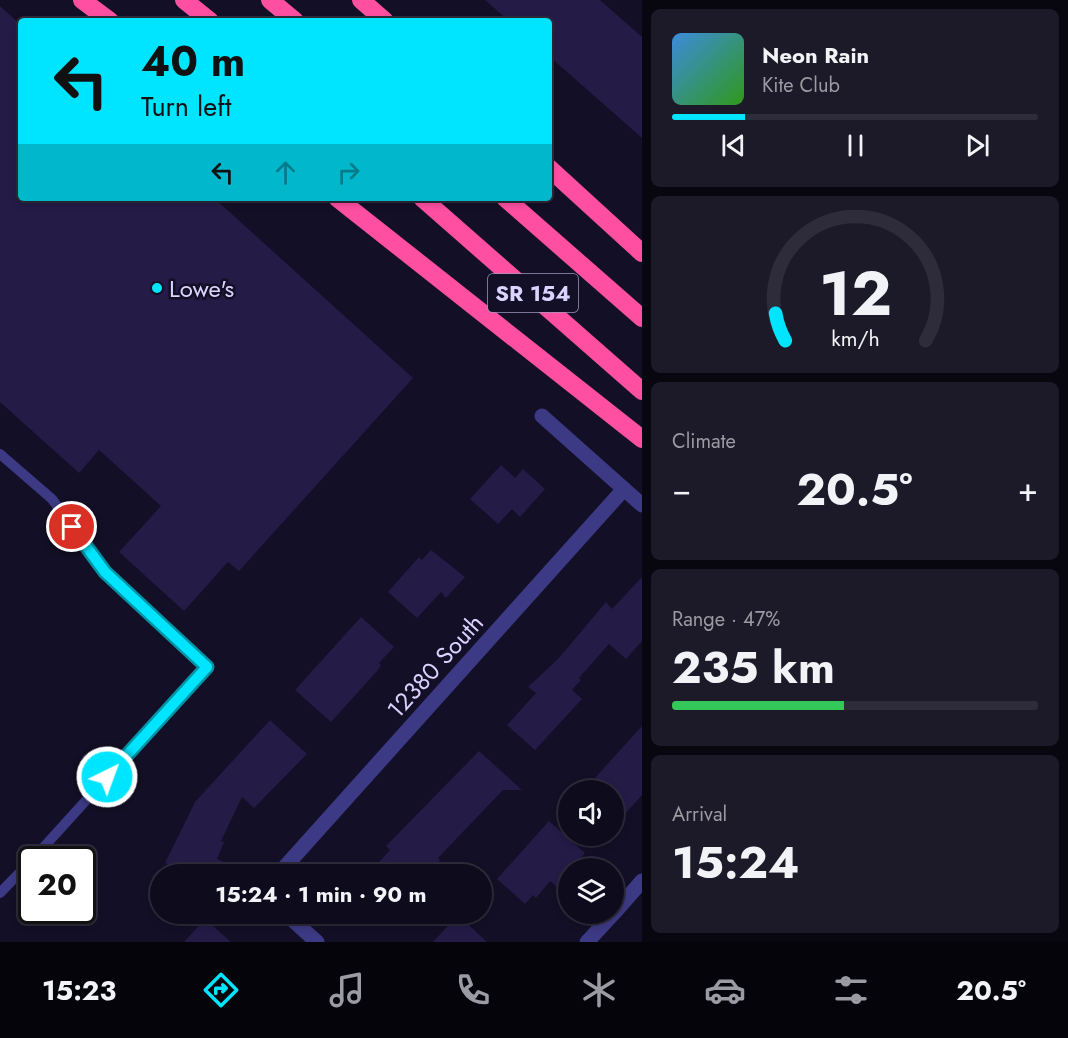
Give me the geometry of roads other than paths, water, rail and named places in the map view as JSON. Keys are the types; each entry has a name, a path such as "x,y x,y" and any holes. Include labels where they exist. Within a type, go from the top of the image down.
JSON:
{"highway":[{"path":"82,0 106,18"},
{"path":"184,0 206,18"},
{"path":"270,0 291,18"},
{"path":"361,0 382,18"},
{"path":"552,171 642,253"},
{"path":"341,201 642,439"},
{"name":"SR 154","path":"425,201 642,391"},
{"name":"SR 154","path":"508,201 642,318"}],"street":[{"path":"542,416 642,505"},
{"name":"12380 South","path":"288,864 624,489"},
{"path":"624,901 642,881"},
{"path":"297,924 317,942"},
{"path":"587,942 603,924"}],"lane":[{"path":"0,453 52,499 105,572 207,667 45,846"},
{"path":"0,894 18,875"}],"place":[{"name":"Lowe's","path":"157,288"}]}
